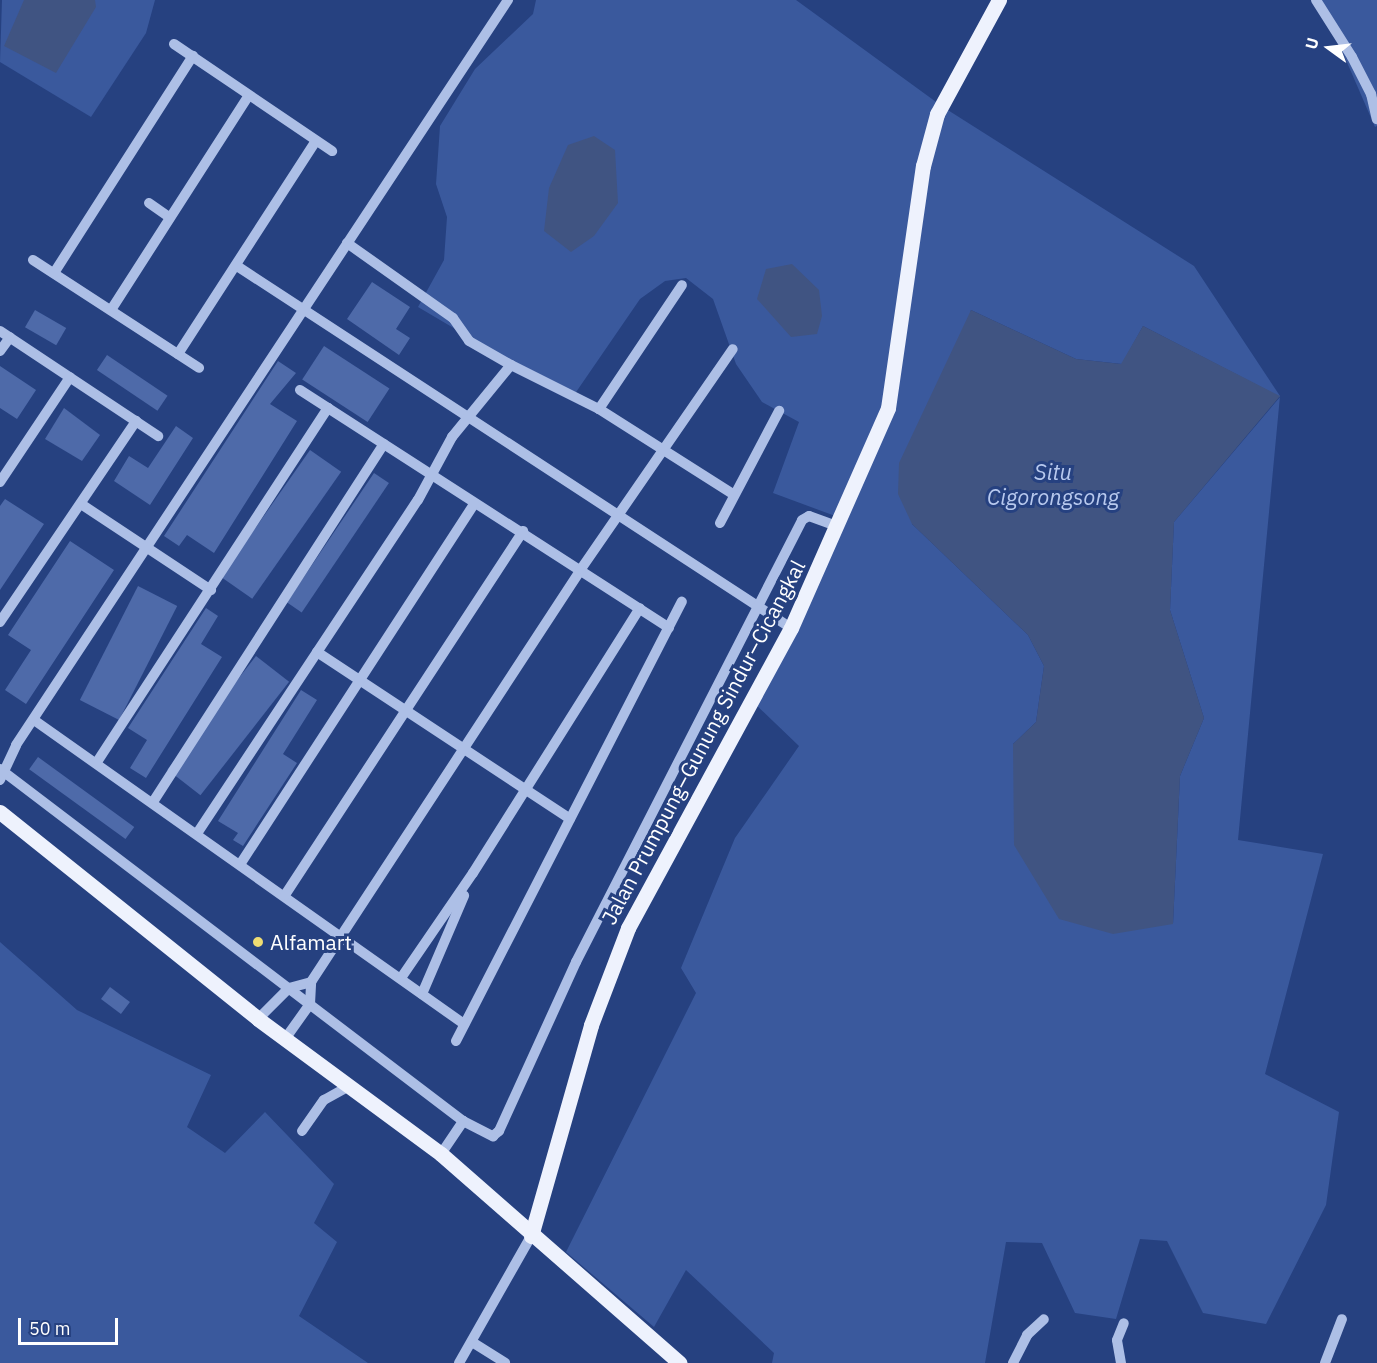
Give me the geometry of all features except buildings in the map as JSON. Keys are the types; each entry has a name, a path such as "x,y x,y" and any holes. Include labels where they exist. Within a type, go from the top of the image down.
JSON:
{"main road":[{"name":"Jalan Prumpung–Gunung Sindur–Cicangkal","path":"531,1236 591,1025 628,928 791,628 888,408 923,166 937,114 999,0"},
{"path":"0,812 258,1019 347,1088 441,1154 531,1236 680,1363"}],"street":[{"path":"508,0 346,243 1,773 486,1136 499,1131 576,962 802,520 809,516 837,526"},
{"path":"1317,0 1357,66 1377,119"},
{"path":"174,44 332,151"},
{"path":"54,273 193,56"},
{"path":"111,310 249,95"},
{"path":"178,354 316,141"},
{"path":"149,203 169,217"},
{"path":"346,243 453,318 469,341 599,409 733,494"},
{"path":"33,260 199,368"},
{"path":"237,266 470,413 757,608 791,628"},
{"path":"599,409 682,285"},
{"path":"0,351 5,334 158,436"},
{"path":"285,1039 310,1004 311,982 581,569 733,349"},
{"path":"198,832 317,652 470,413 511,365"},
{"path":"0,482 70,377"},
{"path":"300,390 474,504 523,531 669,628"},
{"path":"97,762 328,408"},
{"path":"720,522 779,411"},
{"path":"0,622 136,422"},
{"path":"153,802 384,444"},
{"path":"81,504 211,590"},
{"path":"241,863 474,504"},
{"path":"285,895 523,531"},
{"path":"456,1041 682,602"},
{"path":"401,978 473,873 522,790 640,608"},
{"path":"317,652 522,790 570,819"},
{"path":"34,720 198,832 464,1024"},
{"path":"422,993 473,873"},
{"path":"258,1019 290,988 311,982"},
{"path":"302,1131 324,1100 347,1088"},
{"path":"441,1154 463,1121"},
{"path":"459,1363 531,1236"},
{"path":"1012,1363 1027,1335 1044,1319"},
{"path":"1325,1363 1342,1319"},
{"path":"1121,1363 1117,1340 1124,1323"},
{"path":"472,1342 506,1363"}],"shaded area":[{"path":"2,0 155,0 146,33 91,117 0,62"},
{"path":"536,0 796,0 943,107 1194,266 1280,396 1280,397 1238,840 1323,854 1265,1074 1339,1112 1326,1205 1266,1324 1203,1313 1167,1241 1140,1239 1116,1319 1075,1313 1042,1243 1006,1242 985,1363 772,1363 774,1353 686,1270 654,1327 566,1252 696,993 681,968 735,838 799,746 753,702 846,520 773,493 799,422 762,402 736,364 713,299 686,278 665,281 640,299 572,398 418,307 444,260 447,217 436,184 440,126 475,69 533,14","holes":["971,310 1076,359 1122,364 1143,326 1280,397 1174,522 1170,610 1204,718 1180,776 1173,924 1013,744 1036,722 1044,666 1028,635 912,524"]},
{"path":"1320,0 1377,0 1377,126 1375,127"},
{"path":"0,942 77,1010 211,1075 187,1127 225,1153 265,1112 334,1184 314,1223 337,1242 299,1316 368,1363 0,1363"}],"water":[{"path":"24,0 95,0 96,7 56,73 4,46"},
{"path":"594,136 615,150 618,203 594,236 571,252 544,231 549,188 568,145"},
{"path":"792,264 819,290 822,316 817,334 791,337 757,299 766,269"},
{"name":"Situ Cigorongsong","path":"971,310 1076,359 1121,364 1143,326 1280,396 1174,522 1170,610 1204,718 1180,776 1173,924 1113,934 1059,919 1014,845 1013,744 1036,722 1044,666 1028,635 912,524 898,494 899,463"}],"place":[{"name":"Alfamart","path":"258,942"}]}
